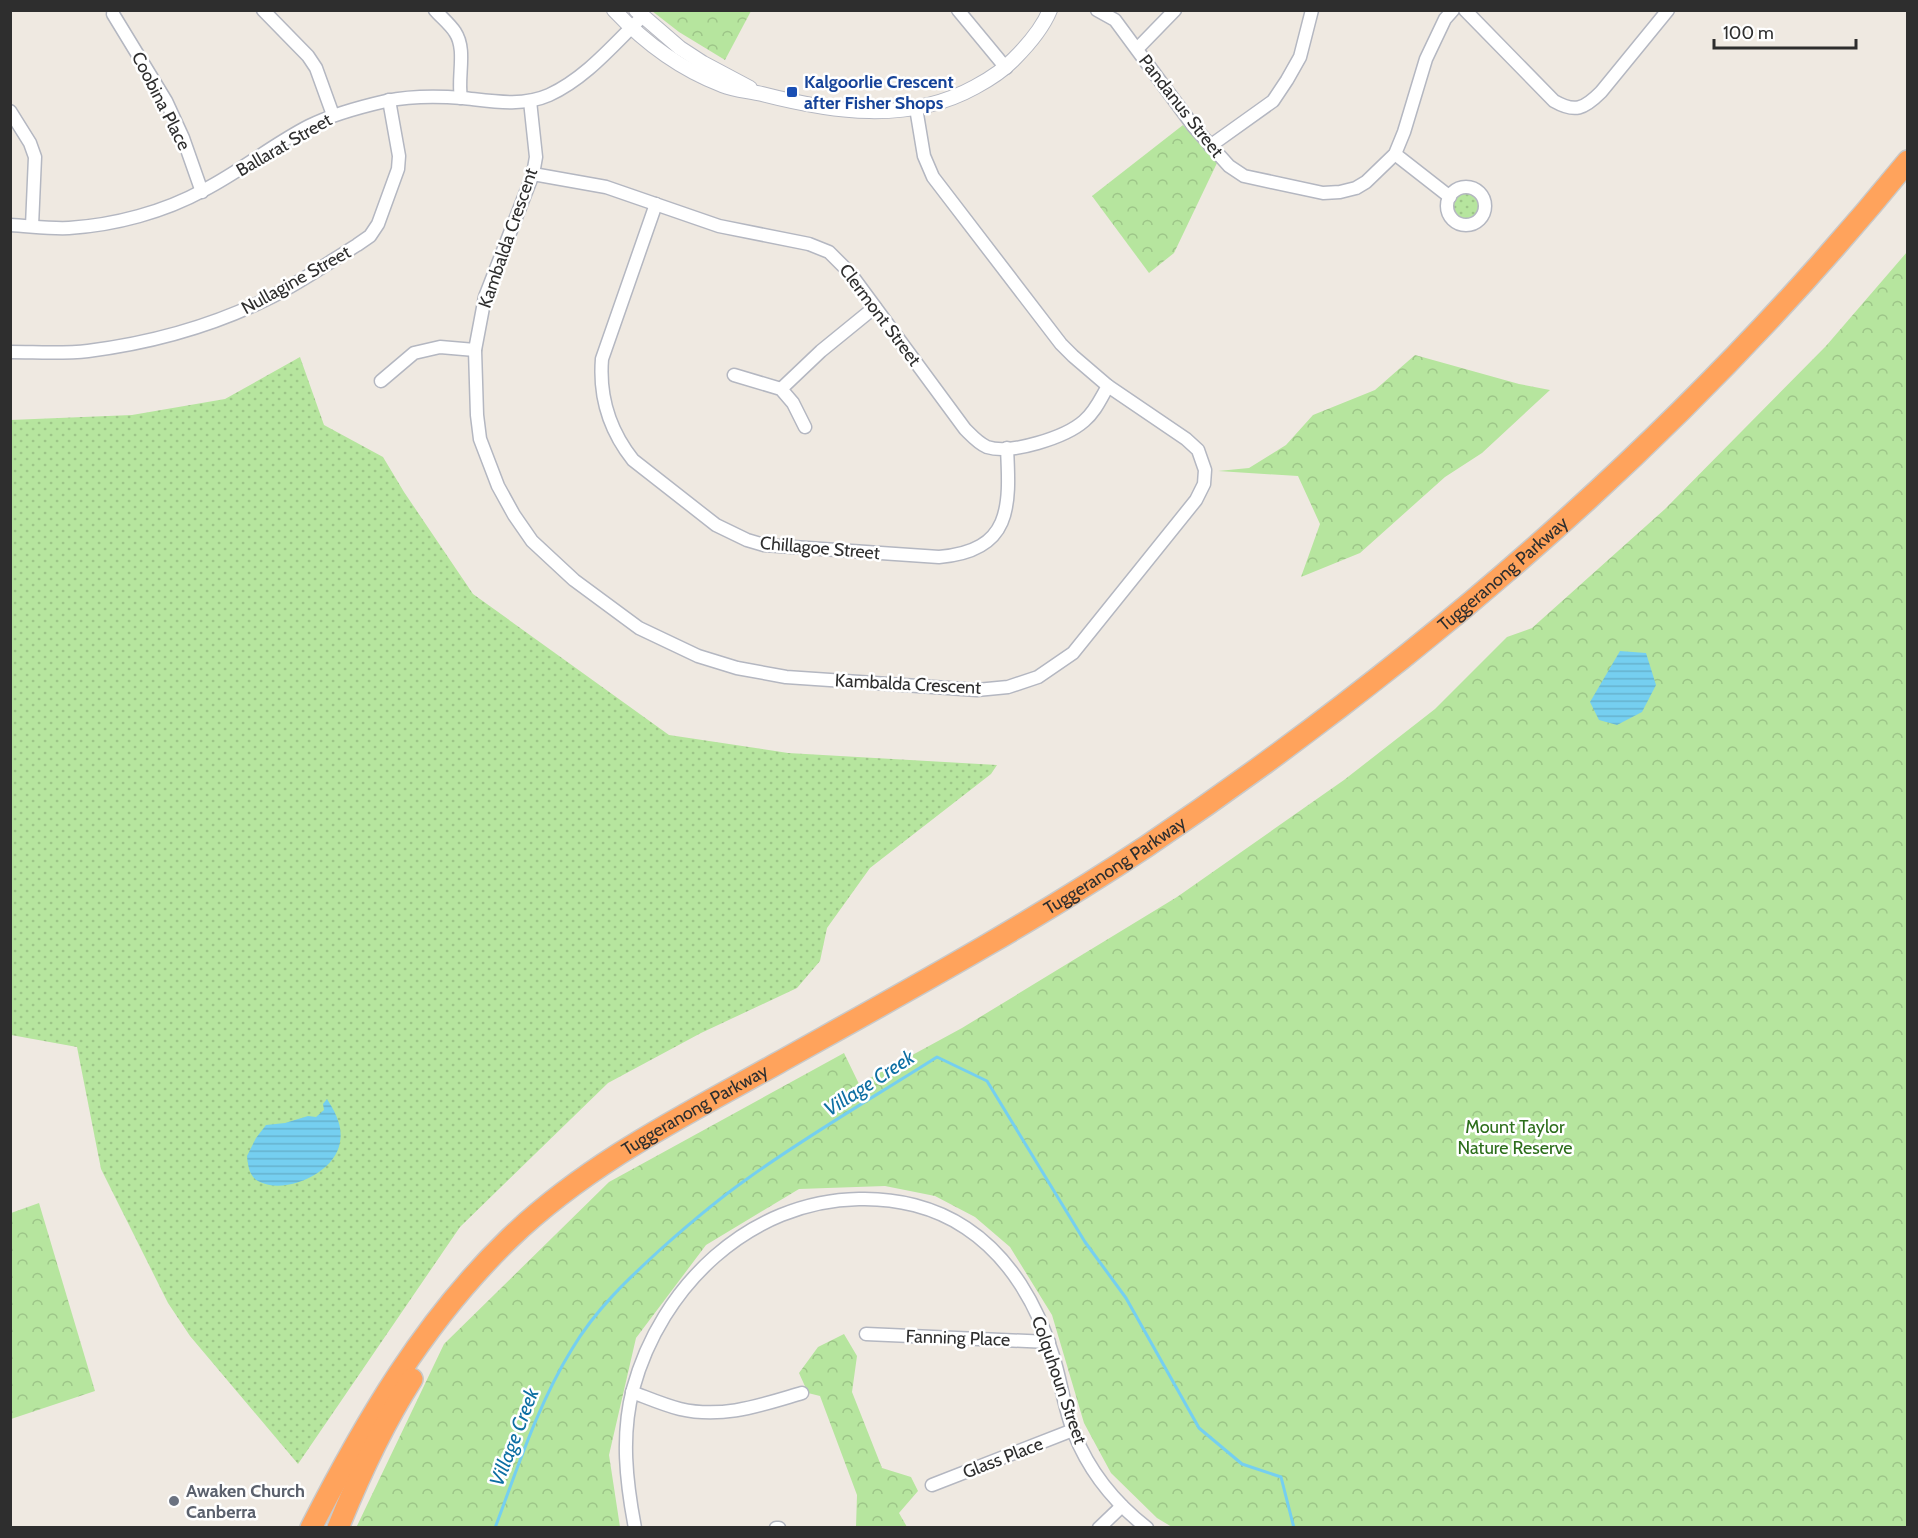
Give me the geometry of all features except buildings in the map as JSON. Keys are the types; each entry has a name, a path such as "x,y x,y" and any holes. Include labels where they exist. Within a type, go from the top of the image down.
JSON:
{"highway":[{"name":"Tuggeranong Parkway","path":"311,1527 374,1411 424,1337 456,1296 534,1216 582,1179 663,1126 954,964 1072,895 1212,801 1353,698 1489,587 1634,456 1788,299 1908,161"},
{"name":"Tuggeranong Parkway","path":"338,1527 376,1441 417,1371 481,1287 539,1230 592,1187 634,1158 965,972 1101,891 1234,801 1383,691 1498,597 1637,471 1789,317 1908,181"}],"street":[{"path":"264,10 308,56 316,68 333,115"},
{"path":"435,10 455,31 462,47 458,84 460,98"},
{"path":"614,10 631,28 658,50 690,71 724,87 846,111 916,108 936,105 957,97 1006,68 1032,40 1050,10"},
{"path":"958,10 1006,68"},
{"name":"Pandanus Street","path":"1096,10 1115,20 1210,146 1229,166 1244,176 1323,193 1356,188 1366,182 1395,154 1426,59 1445,20 1453,10"},
{"path":"1137,49 1174,10"},
{"path":"1210,146 1273,101 1300,57 1312,10"},
{"path":"1465,10 1554,101 1571,108 1579,108 1588,104 1601,92 1668,10"},
{"name":"Coobina Place","path":"113,14 166,102 183,138 202,192"},
{"path":"639,14 688,53 760,94"},
{"name":"Ballarat Street","path":"10,225 69,228 108,222 171,206 202,192 248,166 308,126 333,115 389,100 460,98 495,102 530,101 546,96 566,86 596,63 631,28 639,14"},
{"name":"Nullagine Street","path":"10,352 86,351 153,341 195,329 232,316 270,298 357,245 370,236 378,224 398,169 399,156 389,100"},
{"name":"Kambalda Crescent","path":"530,101 536,157 533,174 485,297 475,350 480,439 498,486 532,541 574,580 639,628 698,656 737,668 786,677 977,690 1008,687 1038,677 1073,653 1196,500 1204,484 1205,470 1198,450 1186,439 1108,386 1061,344 933,177 924,156 916,108"},
{"path":"10,111 30,143 34,157 32,226"},
{"path":"1395,154 1450,197"},
{"name":"Clermont Street","path":"533,174 606,187 719,226 818,247 829,252 839,261 875,307 966,429 981,444 997,449 1007,448 1064,434 1075,428 1090,414 1108,386"},
{"name":"Chillagoe Street","path":"656,204 602,359 603,396 614,430 623,448 633,460 716,525 747,540 764,544 939,557 956,556 974,550 989,540 1004,518 1009,490 1007,448"},
{"path":"781,389 821,351 875,307"},
{"path":"381,381 414,352 440,347 475,350"},
{"path":"734,375 781,389 806,427"},
{"name":"Colquhoun Street","path":"635,1527 629,1496 625,1452 627,1422 632,1392 648,1347 662,1319 679,1293 721,1250 758,1226 786,1213 815,1204 845,1199 889,1200 919,1206 942,1214 965,1227 997,1254 1015,1276 1037,1314 1049,1342 1073,1430 1094,1471 1122,1506 1147,1527"},
{"name":"Fanning Place","path":"866,1334 1049,1342"},
{"path":"632,1392 679,1409 700,1413 743,1411 802,1393"},
{"name":"Glass Place","path":"932,1485 1073,1430"},
{"path":"1099,1527 1122,1506"}],"green space":[{"path":"652,11 751,11 725,60 679,32"},
{"path":"1183,125 1217,163 1174,253 1149,273 1092,196"},
{"path":"1467,191 1478,195 1482,206 1478,217 1467,221 1456,217 1452,206 1456,195"},
{"name":"Mount Taylor Nature Reserve","path":"1907,252 1907,1527 1172,1527 1157,1518 1111,1473 1084,1423 1052,1315 1010,1247 975,1217 935,1196 885,1186 799,1189 706,1245 636,1338 609,1455 620,1527 356,1528 444,1344 609,1182 844,1053 859,1084 962,1028 1177,897 1344,780 1435,709 1507,637 1532,628 1665,509 1826,346"},
{"path":"1415,355 1519,384 1550,390 1482,453 1445,477 1360,553 1301,577 1320,524 1298,476 1218,471 1249,468 1286,445 1313,415 1375,390"},
{"path":"300,357 324,425 383,457 473,594 669,735 788,753 997,765 991,774 870,868 827,928 820,961 797,988 701,1033 608,1083 460,1227 298,1464 190,1336 168,1303 101,1169 77,1047 11,1035 10,420 132,415 225,399"},
{"path":"39,1203 95,1391 11,1419 11,1213"},
{"path":"844,1334 857,1356 852,1392 882,1468 911,1477 918,1491 899,1513 907,1527 856,1527 857,1495 820,1396 808,1393 799,1373 818,1347"}],"water":[{"path":"1620,651 1646,653 1656,685 1642,712 1617,725 1599,720 1590,702"},
{"path":"327,1099 338,1119 341,1136 336,1153 329,1163 307,1179 281,1186 269,1185 255,1179 247,1156 266,1125 285,1123 308,1116 316,1117 324,1110 323,1104"}],"waterway":[{"name":"Village Creek","path":"495,1528 529,1436 560,1370 581,1335 613,1295 672,1239 736,1187 817,1132 937,1057 987,1081 1085,1242 1126,1298 1199,1428 1242,1464 1281,1477 1294,1528"}],"place":[{"name":"Kalgoorlie Crescent after Fisher Shops","path":"792,92"},
{"name":"Awaken Church Canberra","path":"174,1501"}]}
